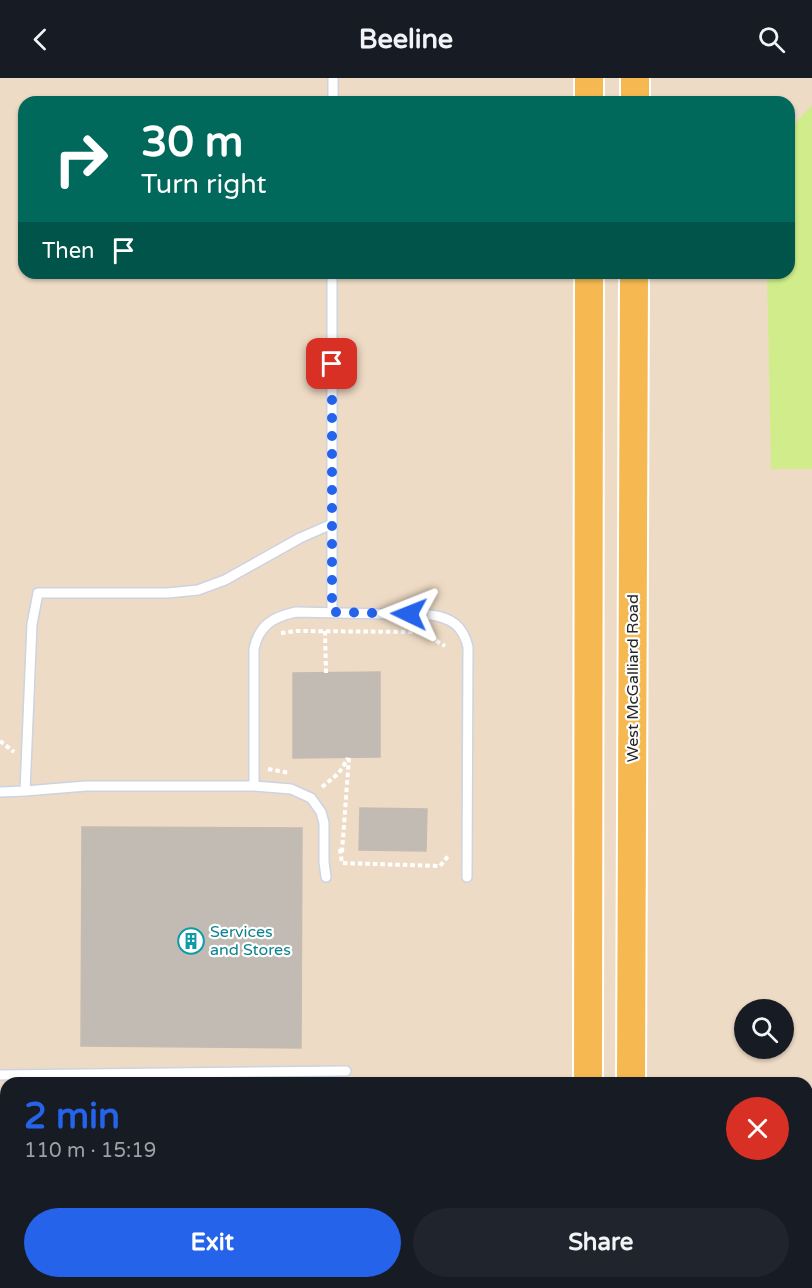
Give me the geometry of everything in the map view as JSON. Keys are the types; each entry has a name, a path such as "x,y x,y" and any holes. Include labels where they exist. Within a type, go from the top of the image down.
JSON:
{"main road":[{"path":"589,78 589,96"},
{"path":"635,78 635,96"},
{"path":"588,1077 589,279"},
{"name":"West McGalliard Road","path":"631,1077 634,279"}],"lane":[{"path":"333,78 333,96"},
{"path":"332,612 333,279"},
{"path":"25,791 32,624 38,593 168,593 198,590 225,580 300,538 332,524"},
{"path":"254,786 254,649 256,638 269,621 281,615 296,612 439,616 452,621 465,636 468,647 467,878"},
{"path":"0,792 86,786 254,786 291,789 311,798 317,804 324,822 326,877"},
{"path":"68,1077 346,1071"}],"path":[{"path":"277,634 297,631 421,632 445,646"},
{"path":"325,631 326,673"},
{"path":"322,787 339,773 349,757 342,863"},
{"path":"262,768 292,773"},
{"path":"312,782 322,787 327,798"},
{"path":"338,830 342,863"},
{"path":"342,863 440,866 448,856"}],"shaded area":[{"path":"0,78 812,78 812,1077 0,1077"}],"green space":[{"path":"812,105 812,469 771,469 767,279 795,279 795,123"}],"building":[{"path":"380,672 380,757 293,758 293,673"},
{"path":"360,808 427,809 426,851 359,850"},
{"name":"Services and Stores","path":"82,827 302,828 301,1048 81,1046"}],"place":[{"name":"Services and Stores","path":"191,941"}],"route":[{"path":"332,364 332,612 409,614"}]}
